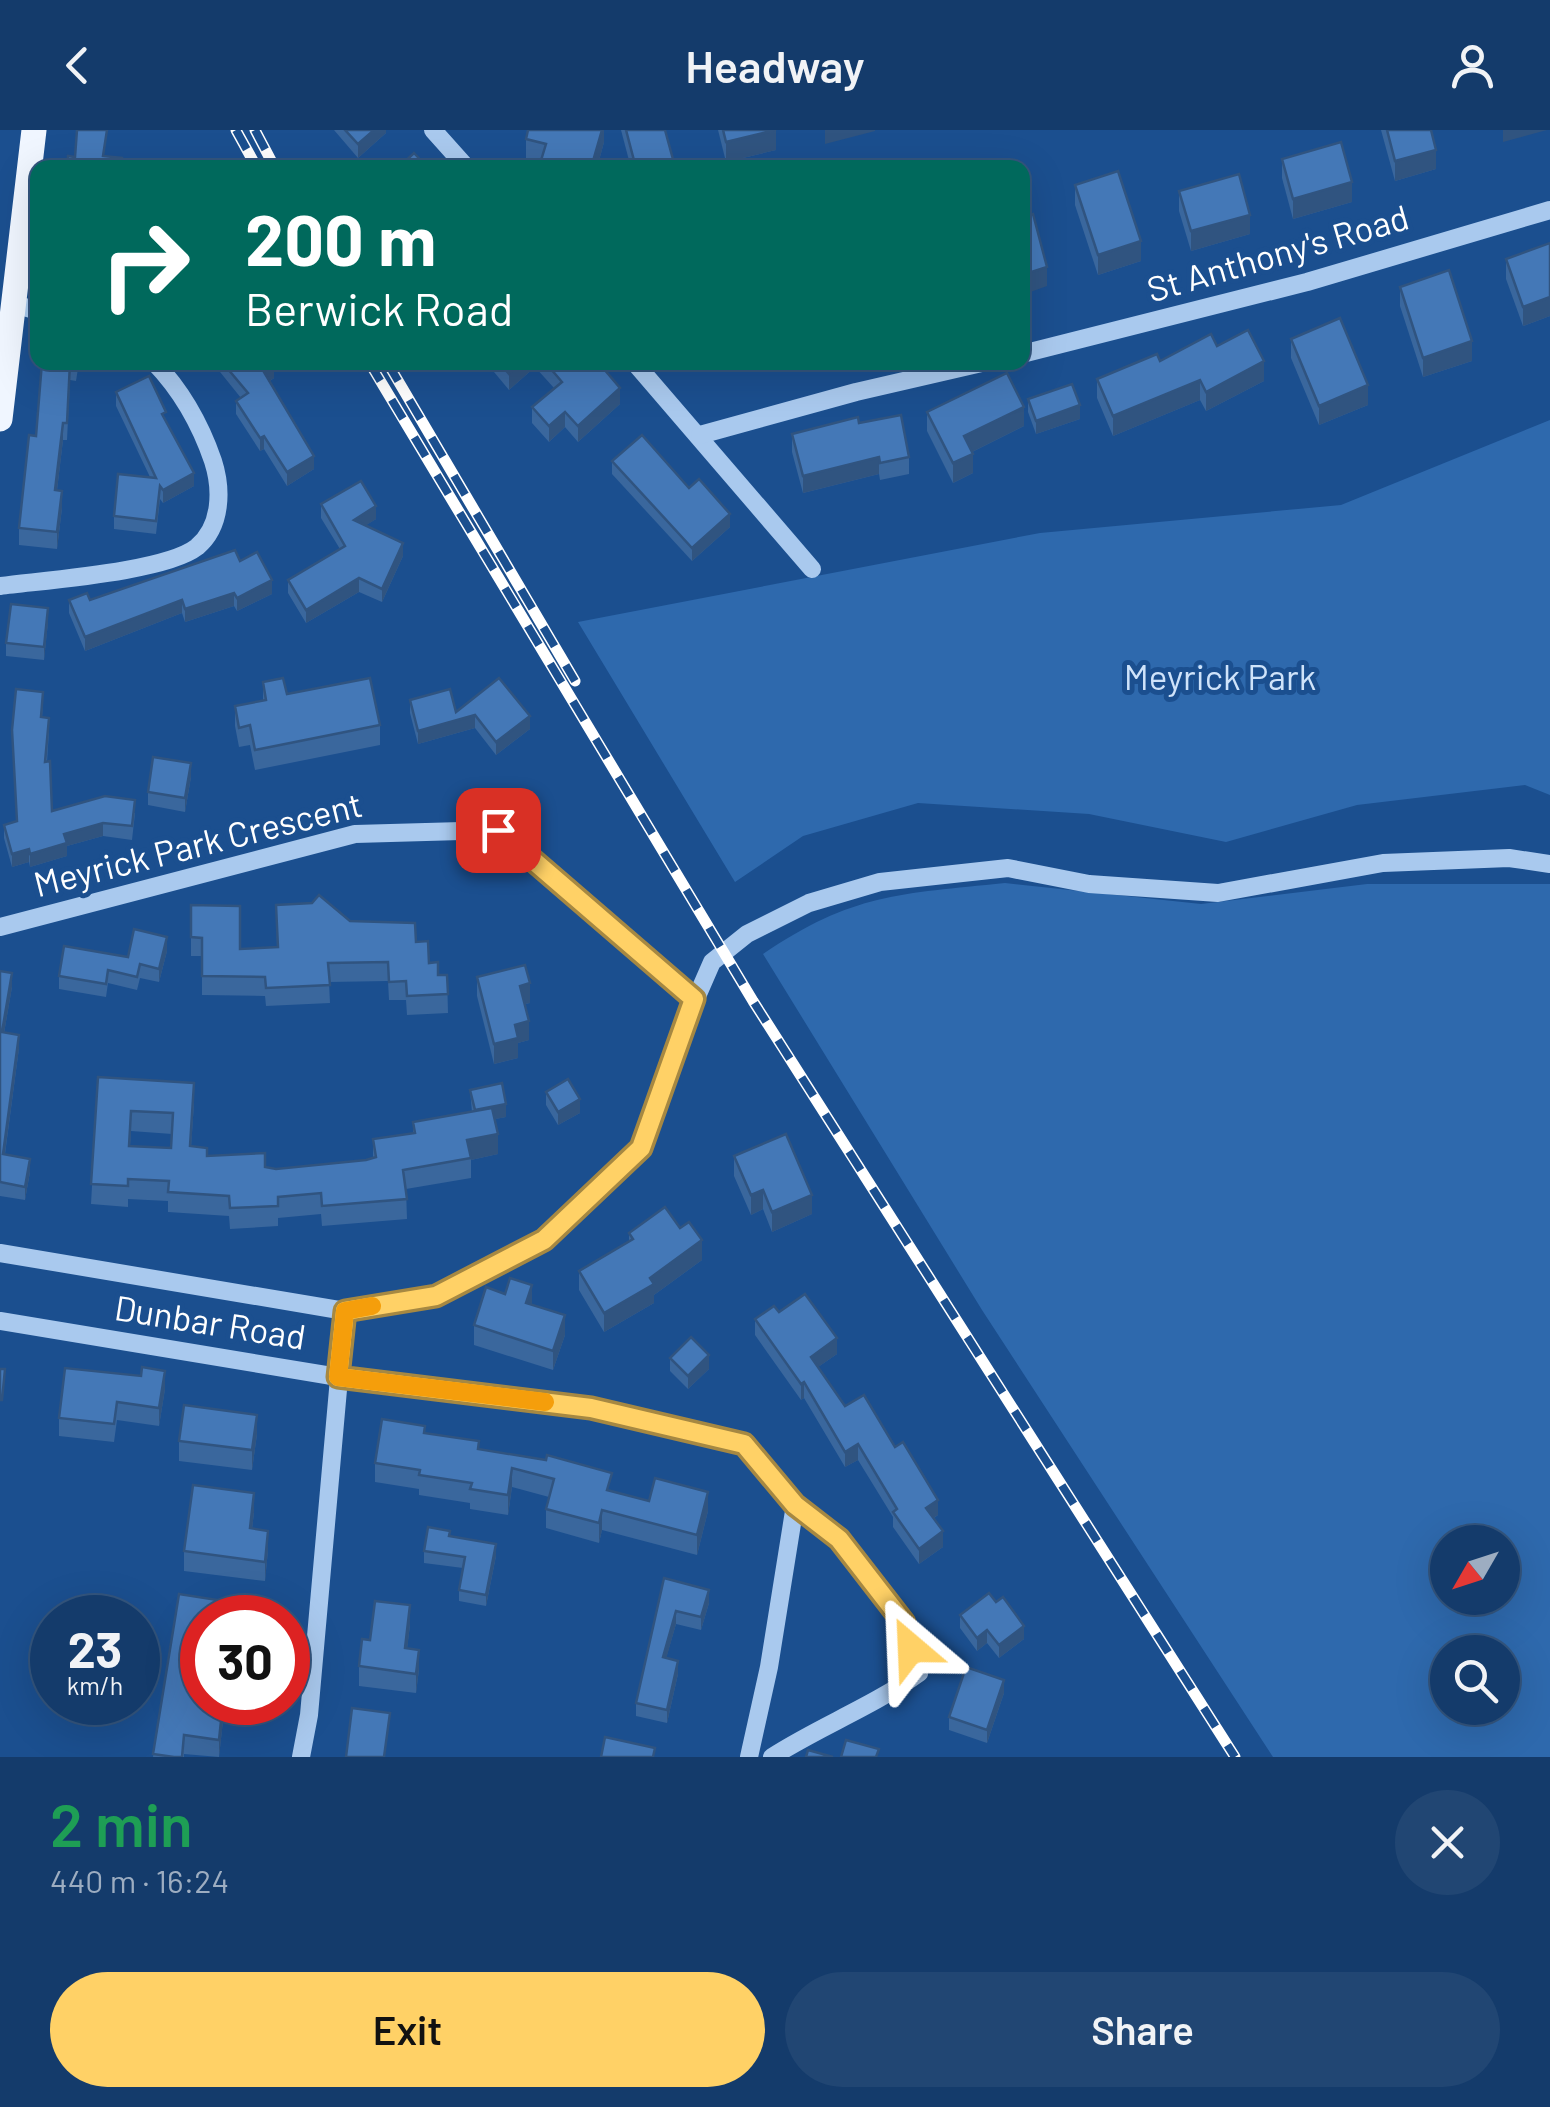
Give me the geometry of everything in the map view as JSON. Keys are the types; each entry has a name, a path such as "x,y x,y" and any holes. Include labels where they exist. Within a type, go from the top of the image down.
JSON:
{"main road":[{"path":"33,160 34,130"},
{"path":"0,418 26,307 30,218"}],"street":[{"path":"433,130 460,160"},
{"name":"St Anthony's Road","path":"1030,352 1288,287 1550,210"},
{"path":"0,586 162,562 196,548 214,525 220,482 203,432 175,384 162,370"},
{"path":"641,370 812,568"},
{"path":"700,435 951,370"},
{"name":"Meyrick Park Crescent","path":"0,927 356,834 498,830 694,999"},
{"path":"0,1253 345,1311 436,1296 544,1240 641,1148 694,999 712,962 747,934 809,903 880,882 1008,868 1089,884 1218,893 1383,863 1509,858 1550,864"},
{"path":"301,1757 310,1715 345,1311"},
{"name":"Dunbar Road","path":"0,1321 338,1377 591,1408 744,1444 795,1505 839,1539 904,1623 919,1673 880,1702 808,1734 772,1757"},
{"path":"749,1757 770,1667 795,1505"}],"green space":[{"name":"Meyrick Park","path":"1550,420 1550,795 1525,785 1357,805 1226,842 1089,814 918,803 803,836 735,882 578,622 1040,533 1341,505"},
{"path":"1005,883 1201,904 1367,884 1550,884 1550,1757 1273,1757 982,1310 763,954 824,919 906,894"}],"building":[{"path":"77,130 107,130 103,156 122,160 68,160 68,156 75,157"},
{"path":"345,130 374,130 358,144"},
{"path":"528,130 602,130 593,160 541,160 546,144 526,139"},
{"path":"626,130 665,130 673,160 634,160"},
{"path":"723,130 776,130 726,142"},
{"path":"1387,130 1431,130 1436,150 1395,161"},
{"path":"1341,142 1352,182 1293,199 1282,159"},
{"path":"1118,171 1141,241 1098,255 1075,185"},
{"path":"1239,174 1250,215 1191,231 1179,191"},
{"path":"1033,214 1047,267 1030,272"},
{"path":"1550,243 1550,297 1523,307 1506,259"},
{"path":"1449,270 1472,341 1423,358 1400,287"},
{"path":"1340,318 1368,385 1319,406 1291,339"},
{"path":"1248,330 1264,361 1206,392 1200,380 1113,416 1097,379 1157,354 1160,361 1211,334 1217,346"},
{"path":"41,370 70,370 67,423 63,423 55,490 62,491 57,532 19,528 29,435 36,436"},
{"path":"229,370 267,370 264,372 314,456 287,472 236,401 248,393"},
{"path":"552,370 605,370 620,388 578,426 565,412 549,426 532,407 562,382"},
{"path":"1007,373 1024,407 964,436 973,454 953,463 927,412"},
{"path":"149,376 166,412 162,414 194,473 163,490 160,486 156,521 114,516 118,474 156,478 116,392"},
{"path":"1072,384 1080,405 1036,421 1028,399"},
{"path":"901,415 909,457 880,463 879,457 803,476 792,434 858,417 859,423"},
{"path":"642,435 689,488 699,479 730,514 692,548 612,461"},
{"path":"361,481 376,506 354,520 403,543 382,589 359,578 306,610 288,580 345,546 321,504"},
{"path":"235,550 240,561 257,552 272,580 237,598 234,593 185,609 182,600 85,637 69,600 87,593 90,600"},
{"path":"11,604 48,608 44,647 6,643"},
{"path":"283,678 287,694 370,678 380,725 255,750 250,725 239,728 235,706 266,700 263,682"},
{"path":"499,678 530,716 496,742 475,715 418,731 410,700 450,689 456,712"},
{"path":"16,689 43,692 41,717 49,718 45,762 50,761 52,811 105,796 135,800 132,826 103,823 64,834 67,843 30,854 29,849 12,854 4,825 17,821 12,730"},
{"path":"153,757 191,763 185,798 148,792"},
{"path":"319,895 350,921 415,923 416,942 428,941 429,963 438,962 438,975 447,975 448,994 407,996 406,981 389,982 388,962 328,963 330,985 266,988 265,977 202,976 202,938 191,937 191,905 240,906 240,949 278,947 276,905 312,903"},
{"path":"134,929 167,937 159,969 140,964 137,977 108,970 106,984 59,976 64,946 128,957"},
{"path":"525,965 530,983 520,986 529,1021 515,1025 518,1038 494,1044 477,977"},
{"path":"0,971 12,973 2,1032 19,1035 3,1154 30,1159 25,1187 0,1182"},
{"path":"98,1077 194,1083 190,1146 207,1148 207,1156 265,1153 265,1167 276,1169 366,1160 376,1157 373,1139 415,1133 413,1122 492,1108 498,1134 467,1140 471,1158 403,1170 407,1199 322,1206 321,1193 278,1197 278,1206 230,1208 229,1196 168,1192 169,1181 128,1179 128,1186 91,1184","holes":["131,1111 173,1113 171,1148 129,1146"]},
{"path":"568,1079 580,1099 558,1112 546,1092"},
{"path":"502,1083 506,1104 475,1110 470,1090"},
{"path":"786,1134 812,1195 772,1212 763,1190 751,1195 734,1156"},
{"path":"665,1207 680,1228 689,1222 702,1240 650,1278 654,1284 604,1313 579,1271 633,1239 629,1233"},
{"path":"510,1278 532,1285 526,1303 565,1315 553,1351 474,1325 486,1287 505,1294"},
{"path":"805,1294 837,1338 811,1357 845,1406 864,1395 895,1447 903,1442 938,1500 926,1508 943,1531 919,1549 893,1512 897,1509 858,1444 845,1452 804,1382 801,1384 755,1319 774,1306 779,1312"},
{"path":"691,1337 709,1355 688,1376 670,1358"},
{"path":"142,1367 165,1371 159,1408 117,1402 114,1424 59,1418 65,1368 141,1376"},
{"path":"0,1369 5,1369 2,1400 0,1400"},
{"path":"184,1405 257,1415 252,1450 179,1441"},
{"path":"382,1419 425,1426 424,1433 479,1441 478,1449 546,1460 547,1455 612,1473 607,1490 649,1501 655,1478 708,1492 697,1535 602,1510 599,1523 546,1509 554,1479 512,1468 508,1495 470,1489 472,1483 419,1475 420,1470 375,1463"},
{"path":"193,1485 254,1493 250,1528 268,1531 265,1562 184,1551"},
{"path":"428,1527 450,1531 449,1536 496,1544 486,1595 459,1590 465,1557 424,1551"},
{"path":"664,1578 709,1590 701,1617 676,1611 663,1657 678,1661 667,1710 636,1703"},
{"path":"989,1593 996,1602 1003,1597 1024,1626 999,1645 987,1630 977,1638 960,1615"},
{"path":"179,1594 185,1595 180,1595 180,1725 221,1725 219,1740 184,1735 182,1757 153,1754"},
{"path":"375,1601 410,1605 405,1648 419,1650 416,1674 359,1666 362,1639 370,1640"},
{"path":"966,1667 1004,1680 987,1730 949,1717"},
{"path":"352,1708 390,1713 384,1757 346,1757"},
{"path":"605,1737 655,1748 653,1757 601,1757"},
{"path":"846,1740 879,1749 876,1757 841,1757"},
{"path":"808,1750 833,1757 806,1757"}],"railway":[{"path":"236,130 253,160"},
{"path":"255,130 271,160"},
{"path":"374,370 753,1001 1235,1757"},
{"path":"392,370 575,681"}],"slow traffic":[{"path":"372,1306 345,1311 338,1377 545,1402"}],"route":[{"path":"498,830 694,999 641,1148 544,1240 436,1296 345,1311 338,1377 591,1408 744,1444 795,1505 839,1539 904,1623 911,1648"}]}
